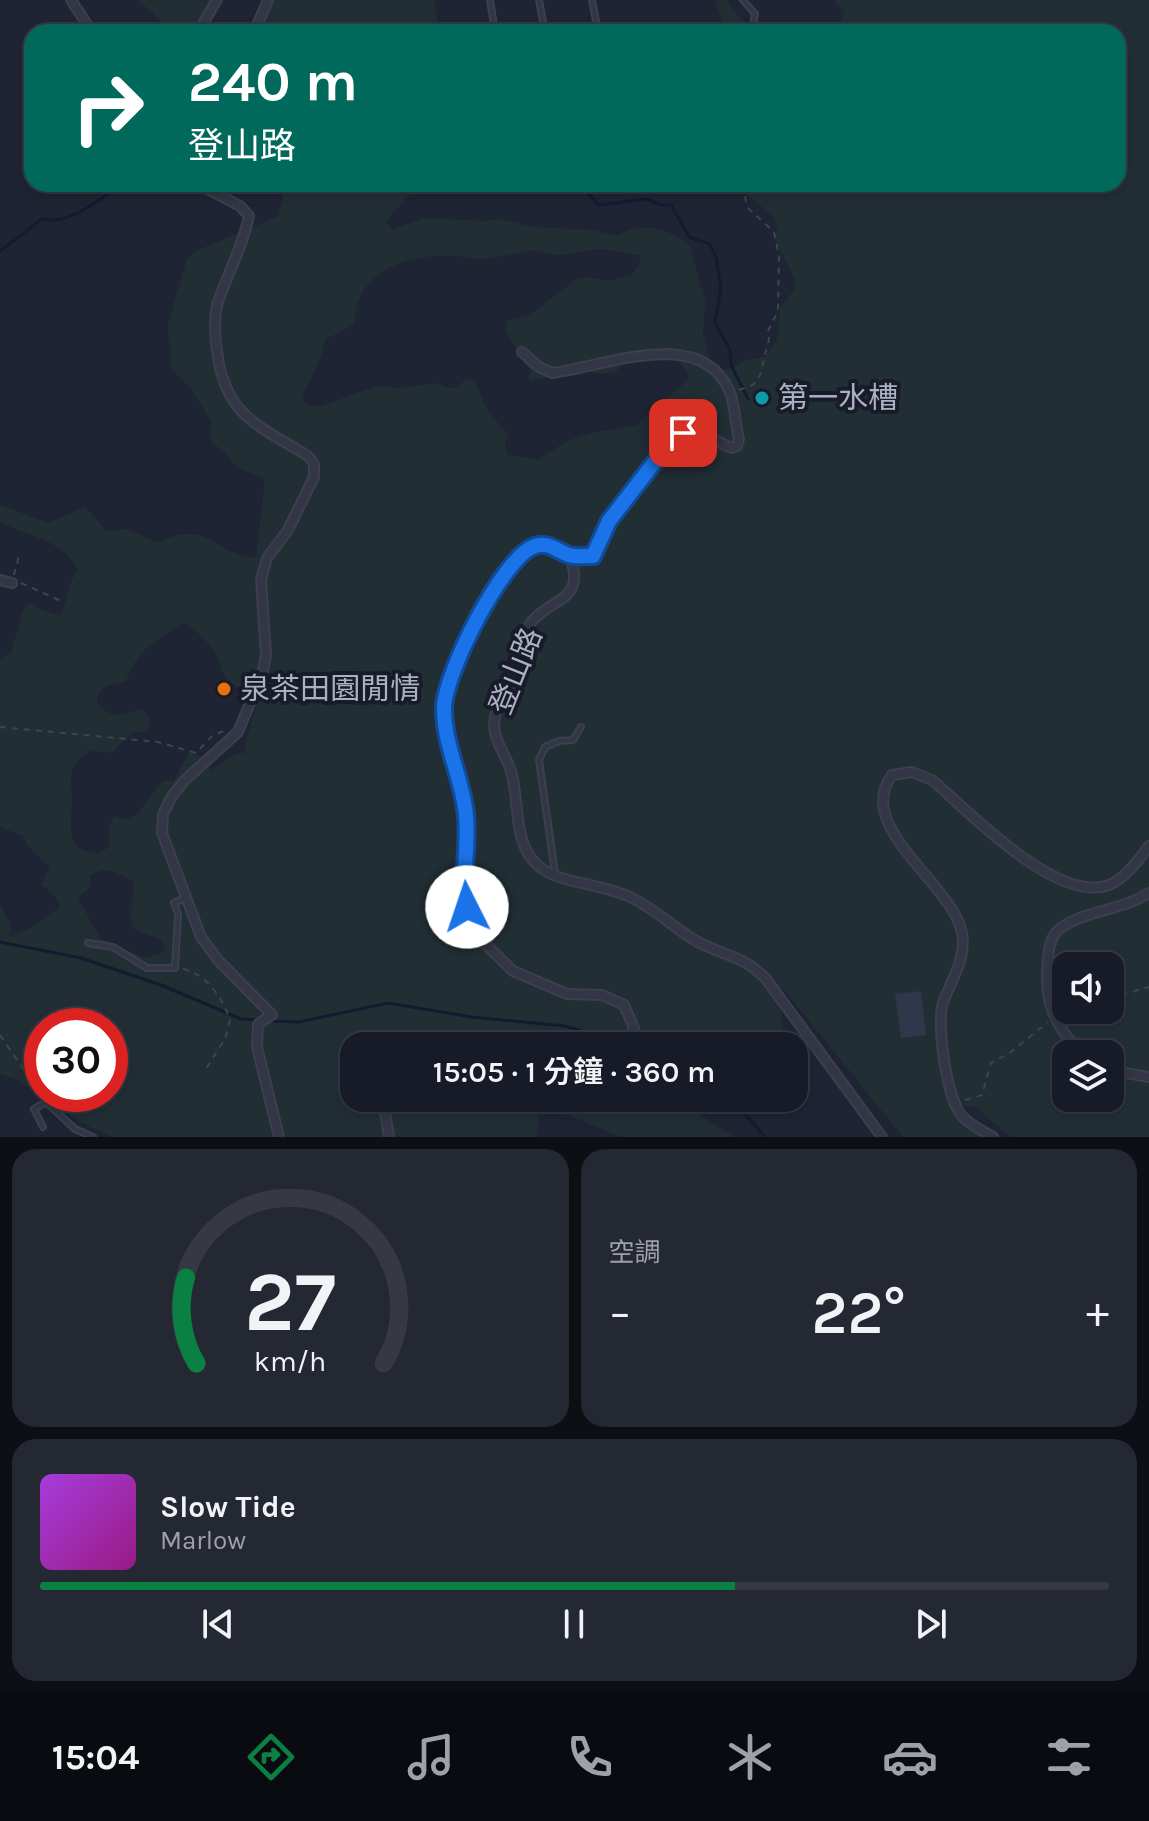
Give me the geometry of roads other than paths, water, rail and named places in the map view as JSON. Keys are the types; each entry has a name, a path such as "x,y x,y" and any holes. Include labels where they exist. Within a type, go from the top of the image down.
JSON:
{"street":[{"path":"71,0 87,24"},
{"path":"203,24 217,0"},
{"path":"258,24 268,0"},
{"path":"213,192 240,206 249,216 217,308 216,344 220,377 231,402 248,419 308,456 314,464 314,477 288,530 267,558 261,580 266,655 263,672 243,721 238,732 185,780 163,814 162,833 201,937 272,1015 258,1024 257,1047 279,1137"},
{"path":"522,352 539,367 552,373 664,352 690,356 718,377 731,396 739,439 737,446 731,448 699,434 683,433 674,437 609,521 593,556 570,556"},
{"name":"登山路","path":"632,1032 634,1028 624,1005 602,995 567,994 542,986 513,971 492,953 478,937 463,885 466,813 451,762 444,705 453,675 491,590 523,551 538,544 557,548 570,556 575,570 572,591 532,621 524,640 523,667 494,713 495,733 516,792 517,824 523,848 537,867 555,876 631,898 699,942 751,964 773,989 882,1137"},
{"path":"0,580 12,583"},
{"path":"993,1137 962,1116 955,1103 939,1023 942,1006 959,965 963,947 962,931 949,906 891,829 883,805 883,787 892,775 912,772 932,780 1031,865 1053,878 1091,888 1109,885 1121,878 1149,846"},
{"path":"1068,1040 1053,1014 1045,984 1050,942 1059,928 1078,919 1130,904 1149,893"},
{"path":"1124,1073 1149,1077"},
{"path":"385,1112 389,1137"}],"lane":[{"path":"490,0 494,24"},
{"path":"539,0 544,24"},
{"path":"592,0 596,24"},
{"path":"743,0 755,14 753,24"},
{"path":"555,876 539,760 545,747 559,741 573,740 581,727"},
{"path":"88,943 113,947 147,968 175,968 178,914 174,903 185,898"},
{"path":"43,1127 34,1109 46,1102 75,1129 93,1137"}],"waterway":[{"path":"0,251 42,219 74,215 111,192"},
{"path":"587,192 599,205 646,199 671,205 689,237 710,244 716,257 721,288 715,322 730,350 731,365 748,399"},
{"path":"0,942 81,958 161,985 241,1019 260,1020"},
{"path":"268,1021 299,1022 388,1003 472,1017 565,1026 584,1032"},
{"path":"743,1112 765,1137"}],"place":[{"name":"第一水槽","path":"762,398"},
{"name":"泉茶田園閒情","path":"224,689"}]}
